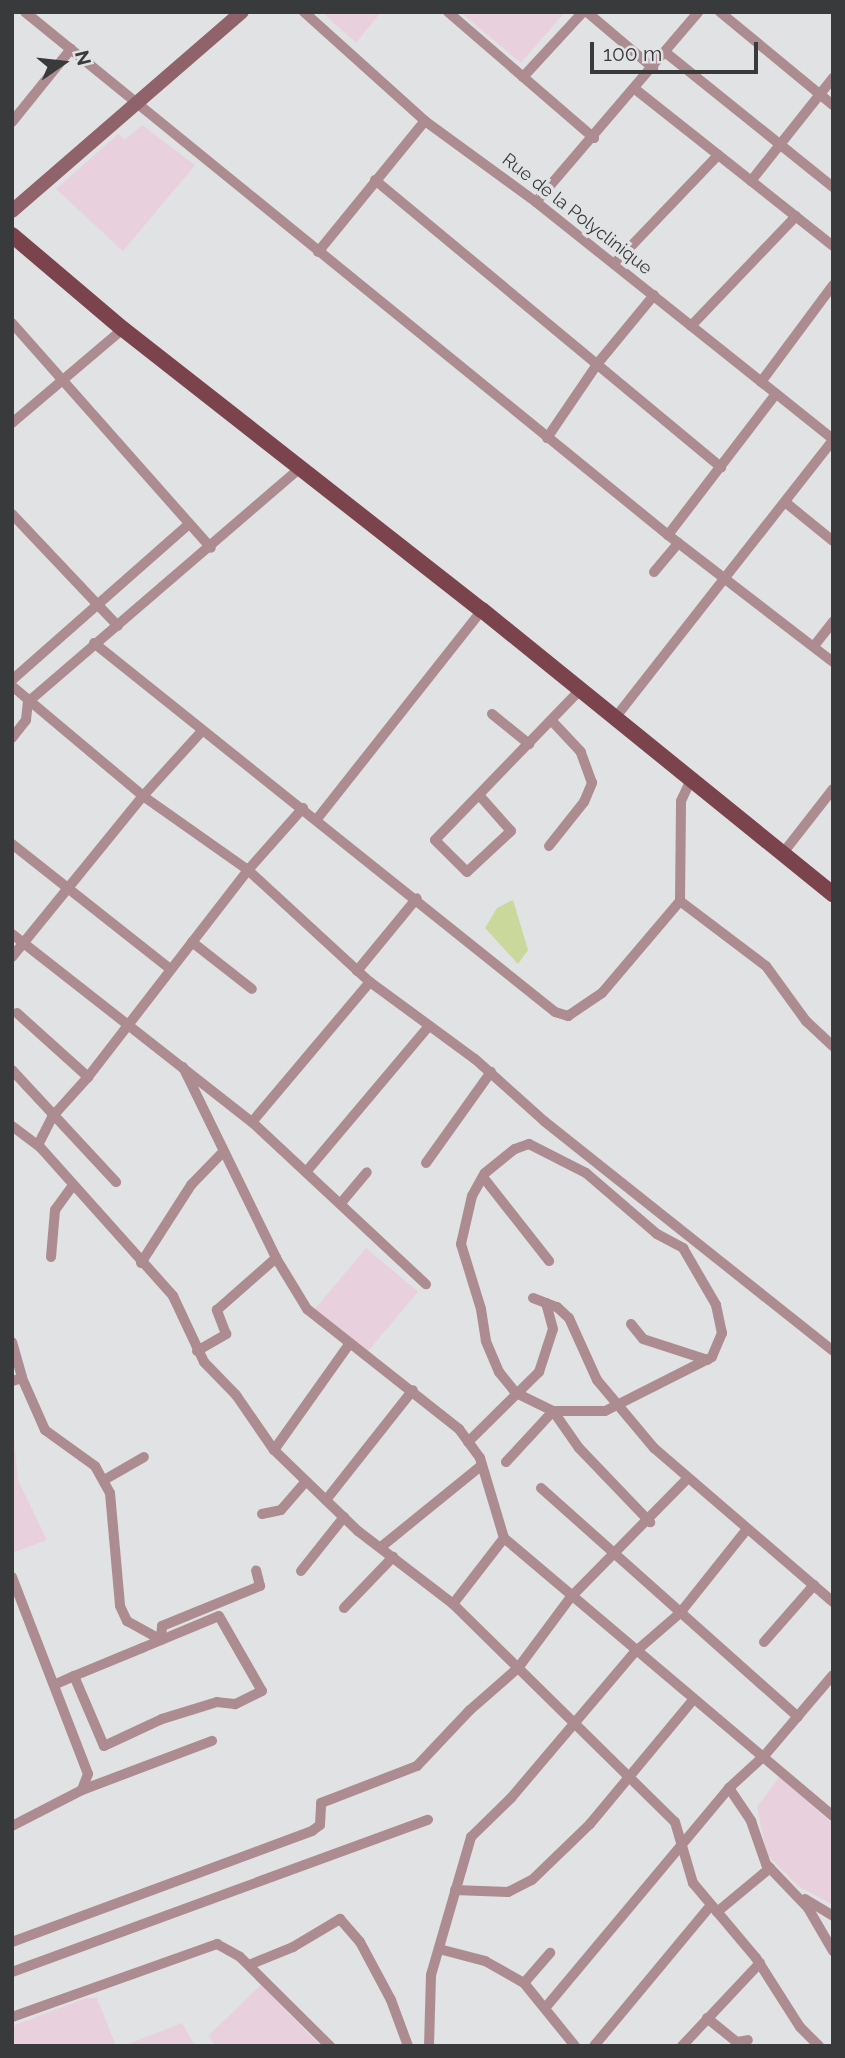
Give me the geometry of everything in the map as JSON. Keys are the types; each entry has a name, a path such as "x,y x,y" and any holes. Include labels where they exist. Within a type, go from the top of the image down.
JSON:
{"main road":[{"path":"12,211 242,12"},
{"path":"12,235 123,329 482,610 833,894"}],"street":[{"path":"25,12 135,105 547,438 833,662"},
{"name":"Rue de la Polyclinique","path":"304,12 425,121 536,202 833,440"},
{"path":"448,12 594,138"},
{"path":"523,78 585,12 653,68"},
{"path":"536,202 594,138 698,12"},
{"path":"720,12 833,105"},
{"path":"12,122 71,49"},
{"path":"665,52 833,187"},
{"path":"751,181 833,78"},
{"path":"635,89 833,246"},
{"path":"318,252 425,121"},
{"path":"614,264 718,155"},
{"path":"375,180 721,467"},
{"path":"691,326 796,216"},
{"path":"761,382 833,285"},
{"path":"547,438 598,363 654,295"},
{"path":"12,323 211,548"},
{"path":"12,424 123,329"},
{"path":"668,535 775,394"},
{"path":"615,718 833,440"},
{"path":"12,738 26,720 28,702 94,643 211,548 299,469"},
{"path":"785,502 833,541"},
{"path":"12,514 118,626"},
{"path":"12,680 95,604 189,524"},
{"path":"654,572 678,543"},
{"path":"317,819 482,610"},
{"path":"814,646 833,622"},
{"path":"94,643 202,731 417,898 555,1012 568,1016 602,993 680,901 681,800 691,780"},
{"path":"12,686 143,796 248,870 370,982 491,1072 657,1212 833,1351"},
{"path":"479,795 511,831 467,872 435,840 580,690"},
{"path":"492,714 529,744"},
{"path":"549,846 584,802 592,783 581,752 552,721"},
{"path":"12,957 26,945 143,796 202,731"},
{"path":"783,853 833,789"},
{"path":"38,1145 52,1117 131,1023 248,870 303,808"},
{"path":"12,844 170,969"},
{"path":"358,971 417,898"},
{"path":"680,901 766,966 806,1021 833,1046"},
{"path":"12,934 131,1023 252,1122 426,1284"},
{"path":"192,942 252,989"},
{"path":"252,1122 370,982"},
{"path":"17,1013 88,1077"},
{"path":"306,1172 429,1026"},
{"path":"183,1067 276,1258 307,1309 348,1346 413,1390 468,1442 482,1465 504,1538 570,1598 764,1756 833,1816"},
{"path":"12,1070 52,1117 116,1182"},
{"path":"426,1163 491,1072"},
{"path":"12,1126 38,1145 179,1305 197,1351 236,1395 274,1450 344,1517 453,1604 675,1822 683,1843"},
{"path":"529,1144 546,1149 586,1173 648,1226 683,1248 716,1305 722,1333 708,1360 615,1406 578,1413 554,1411 516,1394 499,1372 486,1341 481,1309 463,1261 466,1220 483,1177 515,1149 529,1144"},
{"path":"141,1263 184,1194 224,1152"},
{"path":"341,1203 367,1172"},
{"path":"483,1177 549,1261"},
{"path":"51,1257 55,1210 73,1185"},
{"path":"648,1226 657,1212"},
{"path":"197,1351 226,1334 217,1311 276,1258"},
{"path":"533,1298 569,1318 597,1380 615,1406 688,1478 833,1602"},
{"path":"468,1442 539,1372 553,1329 546,1303"},
{"path":"631,1324 643,1339 708,1360"},
{"path":"12,1342 17,1380 46,1430 95,1466 104,1480 114,1508 120,1606 127,1621 161,1640"},
{"path":"274,1450 348,1346"},
{"path":"326,1500 413,1390"},
{"path":"506,1462 554,1411"},
{"path":"554,1411 579,1448 650,1522"},
{"path":"104,1480 144,1457"},
{"path":"381,1547 482,1465"},
{"path":"12,1942 312,1831 320,1825 321,1803 417,1766 470,1710 518,1668 570,1598 612,1555 650,1522 688,1478"},
{"path":"262,1514 281,1510 306,1481"},
{"path":"541,1488 612,1555 798,1717"},
{"path":"301,1571 344,1517"},
{"path":"429,2046 428,1998 471,1837 511,1798 635,1652 680,1613 747,1529"},
{"path":"453,1604 504,1538"},
{"path":"344,1608 393,1557"},
{"path":"161,1640 162,1626 260,1586 256,1570"},
{"path":"12,1577 56,1684 86,1767 88,1781 82,1790"},
{"path":"764,1642 814,1586"},
{"path":"56,1684 74,1676 219,1616 262,1691 235,1704 217,1702 162,1719 104,1746 74,1676"},
{"path":"546,2007 680,1855 683,1843 729,1788 764,1756 833,1675"},
{"path":"455,1890 508,1892 532,1880 590,1824 693,1700"},
{"path":"12,1826 82,1790 212,1741"},
{"path":"729,1788 745,1809 770,1868 794,1892 833,1951"},
{"path":"12,1972 428,1820"},
{"path":"680,1855 686,1871 760,1963 796,2021 808,2046"},
{"path":"594,2046 714,1908 770,1868"},
{"path":"794,1892 833,1916"},
{"path":"249,1965 293,1947 340,1919 366,1954 408,2046"},
{"path":"12,2017 210,1945 224,1945 249,1965 330,2046"},
{"path":"439,1950 485,1961 524,1983 575,2046"},
{"path":"524,1983 550,1952"},
{"path":"682,2046 760,1963"},
{"path":"707,2018 737,2042 748,2040"},
{"path":"796,2021 819,2046"}],"shaded area":[{"path":"322,12 381,12 356,43"},
{"path":"460,12 565,12 521,63"},
{"path":"142,125 195,165 123,251 56,189 118,134 125,140"},
{"path":"366,1248 418,1292 366,1354 314,1310"},
{"path":"12,1416 18,1480 47,1540 12,1553"},
{"path":"780,1776 833,1824 833,1905 798,1886 767,1855 757,1807"},
{"path":"261,1985 321,2046 216,2046 208,2036"},
{"path":"86,1998 97,1998 116,2046 12,2046 12,2026"},
{"path":"182,2023 195,2046 123,2046"}],"green space":[{"path":"513,900 528,950 518,964 485,928 497,908"}]}
